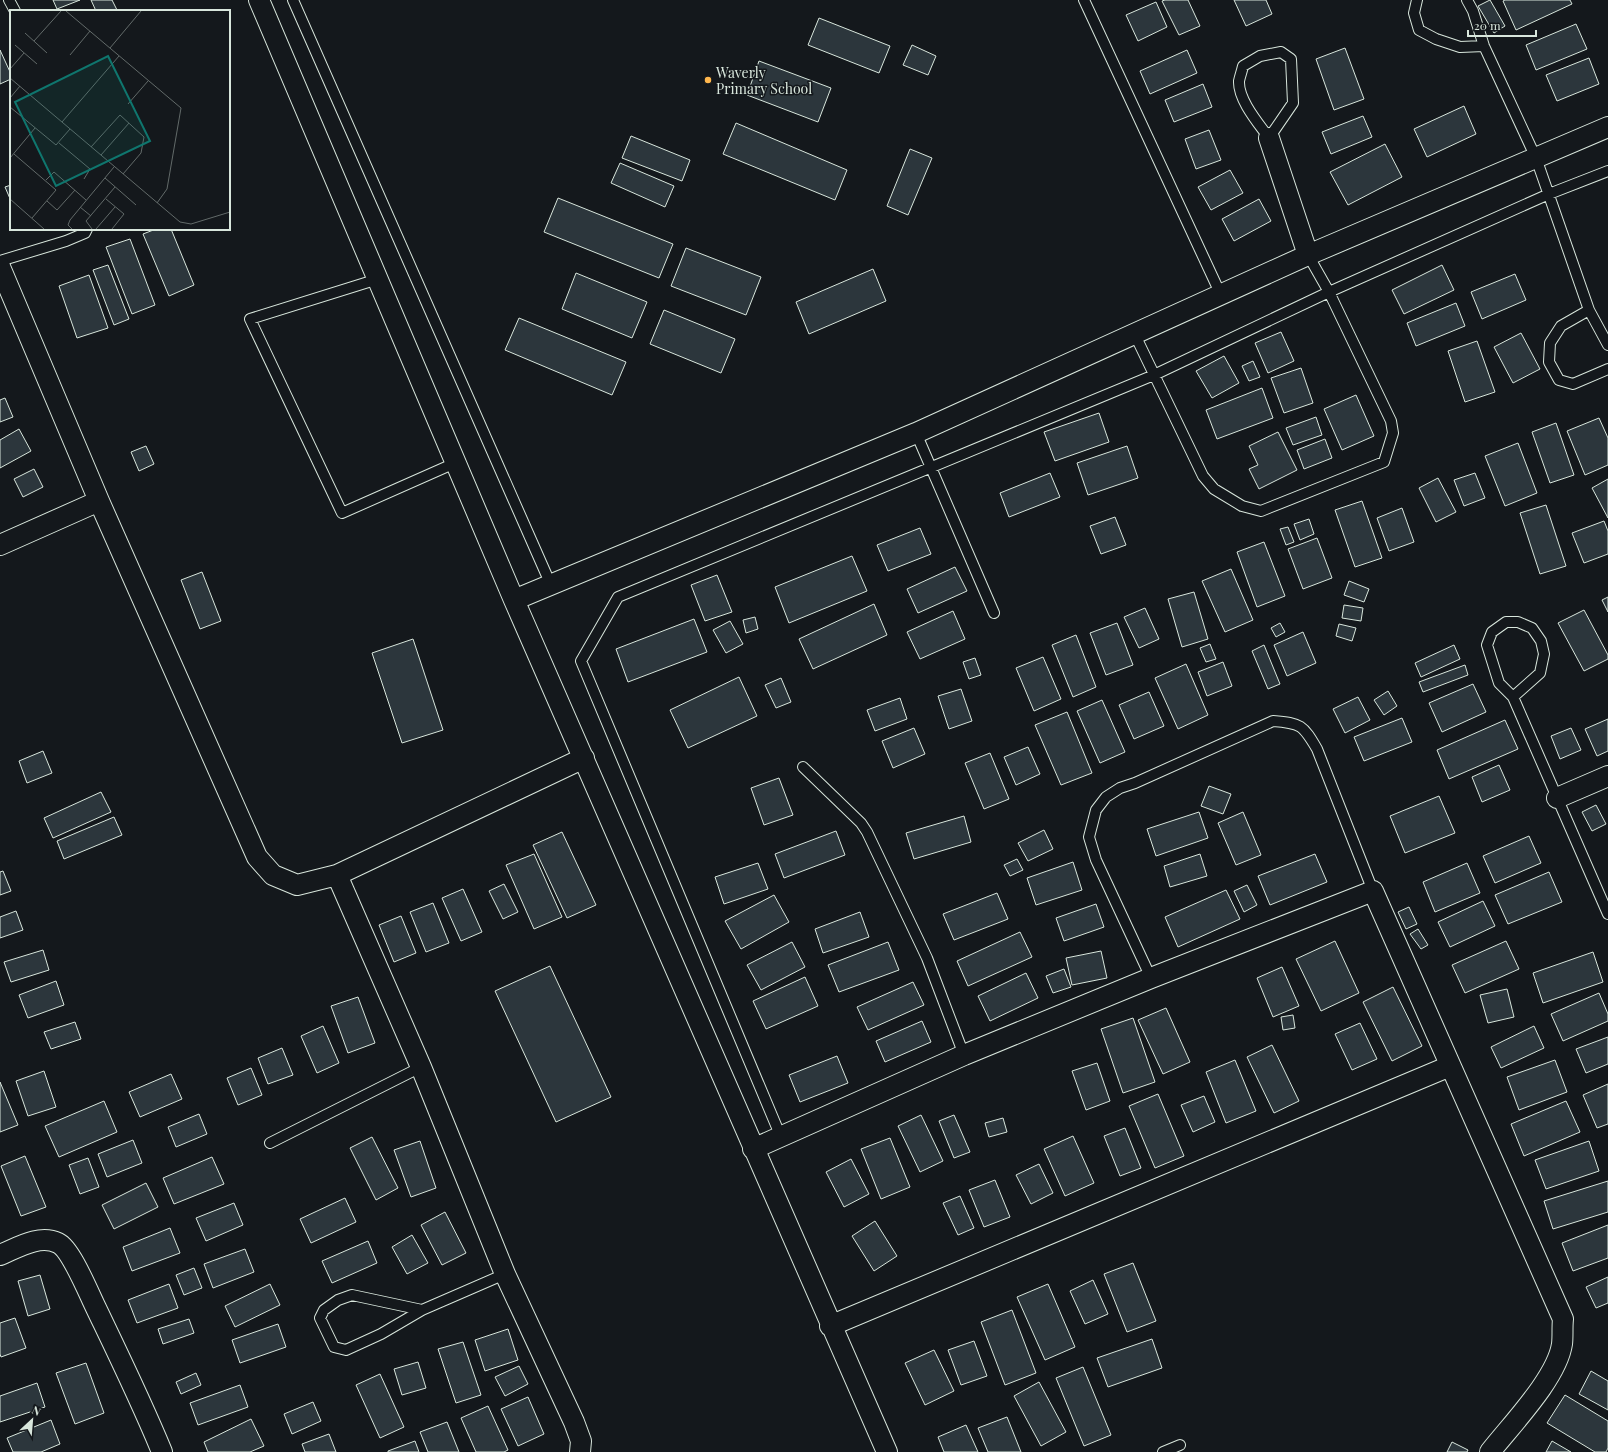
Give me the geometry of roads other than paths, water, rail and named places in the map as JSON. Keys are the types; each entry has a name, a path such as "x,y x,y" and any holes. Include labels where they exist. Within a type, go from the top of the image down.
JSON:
{"street":[{"path":"259,0 514,600 830,1326 887,1452"},
{"path":"514,600 916,433 1135,335 1308,255 1608,127"},
{"path":"1269,138 1308,255"},
{"path":"0,267 99,501 257,857 273,875 296,884 337,874 584,758"},
{"path":"0,545 99,501"},
{"path":"1557,798 1608,776"},
{"path":"337,874 421,1067 505,1274 574,1422 581,1441 580,1452"},
{"path":"753,1149 964,1055 1152,978 1373,892 1563,1319 1562,1345 1558,1359 1548,1380 1490,1452"},
{"path":"830,1326 1450,1066"},
{"path":"0,1255 39,1240 52,1241 64,1248 76,1268 137,1392 162,1452"}],"lane":[{"path":"9,0 14,10"},
{"path":"294,0 551,585"},
{"path":"1084,0 1221,295"},
{"path":"1417,0 1414,13 1419,30 1436,39 1460,47 1484,46"},
{"path":"1467,0 1473,11 1484,46 1536,158 1589,310 1608,345"},
{"path":"1281,52 1291,59 1293,103 1269,138 1251,114 1245,103 1239,83 1243,66 1260,56 1281,52"},
{"path":"781,1137 581,661 618,597 1154,375 1329,292 1549,194 1608,172"},
{"path":"0,262 66,241 85,233 86,230"},
{"path":"1135,335 1203,476 1214,489 1242,506 1261,511 1384,462 1393,433 1392,420 1329,292 1308,255"},
{"path":"378,279 250,319 342,513 455,463"},
{"path":"1589,310 1561,326 1550,343 1550,362 1559,380 1573,384 1608,369"},
{"path":"916,433 994,613"},
{"path":"1513,697 1540,673 1544,654 1541,641 1532,628 1518,622 1506,622 1492,632 1487,645 1499,683 1513,697 1608,914"},
{"path":"1152,978 1096,860 1089,836 1096,810 1106,797 1120,788 1135,783 1274,722 1292,723 1306,730 1317,749 1373,892"},
{"path":"803,767 861,822 867,832 926,958 964,1055"},
{"path":"270,1143 421,1067"},
{"path":"422,1310 352,1295 338,1300 324,1310 320,1318 334,1346 339,1349 346,1350 381,1334 422,1310 505,1274"},
{"path":"1163,1452 1180,1445"}],"place":[{"name":"Waverly Primary School","path":"708,80"}]}
